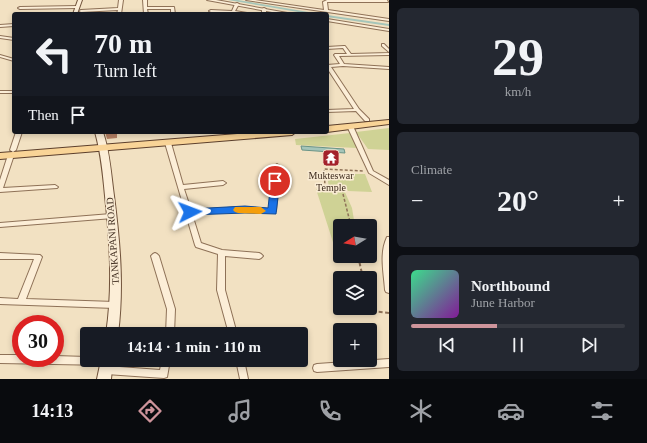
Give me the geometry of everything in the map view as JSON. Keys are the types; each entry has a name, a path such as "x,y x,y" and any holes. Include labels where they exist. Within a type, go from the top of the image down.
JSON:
{"main road":[{"path":"79,10 80,0"},
{"path":"79,10 84,0"},
{"path":"329,123 389,117"},
{"path":"329,129 389,122"},
{"name":"TANKAPANI ROAD","path":"100,134 103,145 111,216 115,305 113,327"},
{"path":"0,151 12,152 222,134"},
{"path":"116,144 168,143 269,134"},
{"path":"0,156 12,152"}],"street":[{"path":"20,8 79,10 119,9 121,0"},
{"path":"145,0 146,12"},
{"path":"209,0 237,4 264,12"},
{"path":"248,0 389,20"},
{"path":"326,11 324,2 327,1 388,1"},
{"path":"211,11 233,12 237,4"},
{"path":"145,8 173,8 173,12"},
{"path":"329,20 389,30"},
{"path":"0,26 12,25"},
{"path":"0,37 12,39"},
{"path":"383,45 389,53"},
{"path":"329,48 344,47 349,54"},
{"path":"343,65 336,55 389,53"},
{"path":"0,56 12,59"},
{"path":"329,66 343,65 389,68"},
{"path":"329,68 357,110 367,120"},
{"path":"0,92 12,92"},
{"path":"329,111 357,110"},
{"path":"350,126 371,172 389,183"},
{"path":"18,134 0,190 55,187"},
{"path":"168,143 190,212 198,245 222,253 259,256"},
{"path":"190,212 245,209 272,211 277,166"},
{"path":"182,188 223,183"},
{"path":"0,224 111,216"},
{"path":"389,239 385,253 385,265 389,290"},
{"path":"222,253 221,290 231,327"},
{"path":"0,256 38,257 21,302"},
{"path":"155,256 171,309 170,327"},
{"path":"0,301 115,305"},
{"path":"0,359 80,365"},
{"path":"317,368 389,362"},
{"path":"106,367 164,374 165,367"},
{"path":"241,367 244,379"}],"path":[{"path":"349,219 341,186 325,186 324,169 371,172"},
{"path":"377,312 389,313"}],"green space":[{"path":"389,128 389,150 368,149 356,132"},
{"path":"350,133 357,148 296,145 295,139"},
{"path":"327,174 350,177 355,174 365,174 372,192 348,191 347,189 329,188"},
{"path":"316,189 344,190 352,208 354,219 333,219 333,242"}],"shaded area":[{"path":"301,146 344,149 345,153 302,150"}],"waterway":[{"path":"230,0 305,12"},
{"path":"329,16 389,25"}],"slow traffic":[{"path":"238,210 245,209 261,211"}],"place":[{"name":"Mukteswar Temple","path":"331,158"}],"route":[{"path":"190,212 245,209 272,211 275,181"}]}
